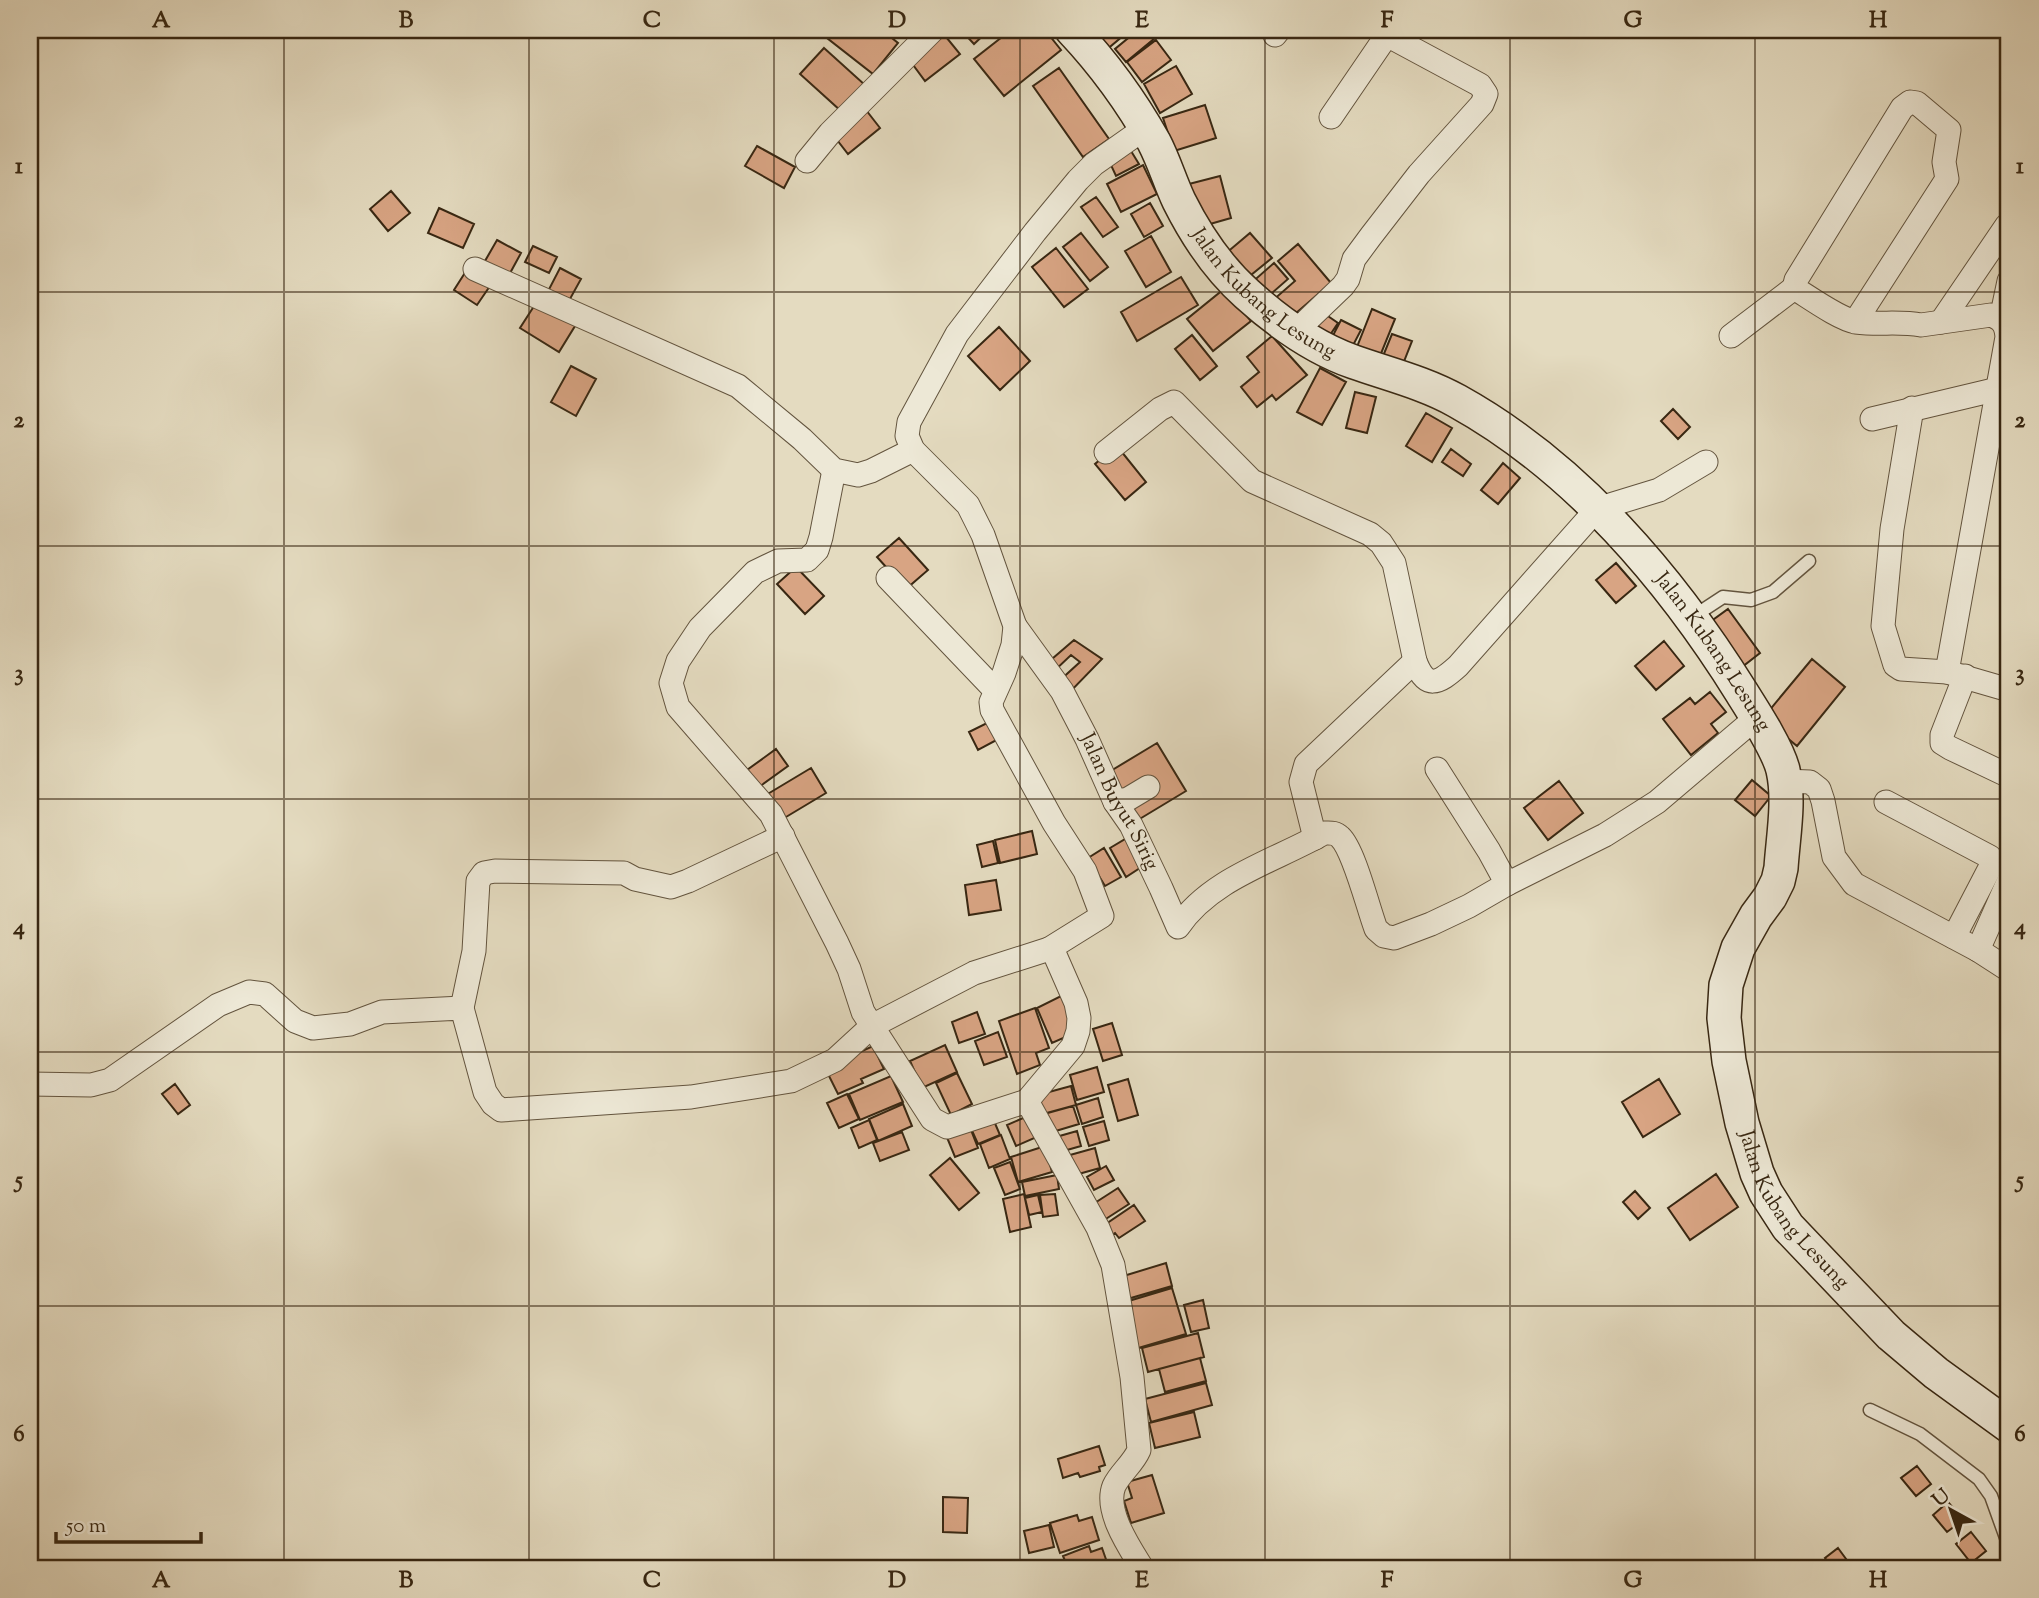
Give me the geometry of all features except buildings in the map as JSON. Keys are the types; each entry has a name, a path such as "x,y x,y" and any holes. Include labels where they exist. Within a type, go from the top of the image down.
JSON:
{"street":[{"path":"807,161 830,133 933,30"},
{"name":"Jalan Kubang Lesung","path":"1072,30 1121,89 1145,128 1194,230 1231,279 1277,320 1330,352 1454,399 1493,422 1557,472 1604,515 1646,561 1706,638 1757,717 1782,766 1785,781 1783,845 1778,881 1738,948 1726,985 1724,1018 1729,1061 1742,1123 1757,1173 1766,1193 1788,1227 1891,1335 1936,1374 2009,1426"},
{"path":"1295,332 1343,286 1354,259 1419,174 1486,99 1485,91 1480,85 1381,32 1331,117"},
{"path":"1731,336 1794,288 1796,280 1902,108 1910,102 1917,103 1949,130 1944,162 1947,179 1856,322"},
{"path":"783,836 671,887 635,879 624,873 484,873 478,881 474,951 462,1008 485,1092 493,1104 501,1110 691,1097 791,1081 835,1060 872,1026 974,973 1049,949 1102,916 1085,871 1054,823 992,710 990,702 1004,673 1013,645 1015,626 983,535 968,505 913,450 907,436 909,422 957,334 982,300 1078,180 1094,164 1145,128"},
{"path":"1941,322 2007,225 2009,226"},
{"path":"475,269 738,386 802,439 834,470 858,475 913,450"},
{"path":"2001,319 2009,281"},
{"path":"1794,288 1845,319 1856,322 1921,325 1991,315 2001,319 2006,326 2004,390 1942,743 2009,776"},
{"path":"1872,419 1912,408 2004,390"},
{"path":"1106,452 1160,409 1174,402 1252,481 1370,534 1381,543 1394,563 1415,661 1425,680 1433,681 1445,677 1597,509 1659,490 1706,462"},
{"path":"1912,408 1892,529 1883,626 1895,665 1901,669 1956,674 2009,690"},
{"path":"834,470 817,550 807,560 778,561 755,572 700,628 678,661 671,683 678,707 771,814 837,943 863,1012 932,1119 940,1125 954,1126 1027,1101 1073,1045 1079,1018 1076,1003 1055,955 1049,949"},
{"path":"888,578 995,690"},
{"name":"Jalan Buyut Sirig","path":"1015,626 1062,691 1178,927 1184,917 1226,882 1315,838"},
{"path":"1415,661 1306,765 1301,782 1315,838 1324,833 1334,833 1341,838 1355,866 1376,929 1384,936 1394,938 1469,906 1605,835 1657,802 1757,717"},
{"path":"1437,769 1507,884"},
{"path":"1785,781 1810,782 1819,789 1834,857 1854,884 1978,950 2009,970"},
{"path":"1115,802 1128,799 1148,788"},
{"path":"1886,802 1990,857 1992,864 1954,937"},
{"path":"1978,950 2009,880"},
{"path":"30,1084 91,1085 110,1080 218,1005 249,992 265,994 295,1021 313,1028 350,1024 382,1012 462,1008"},
{"path":"1027,1101 1098,1228 1113,1265 1132,1377 1139,1450 1134,1461 1114,1486 1112,1498 1118,1525 1142,1568"}],"lane":[{"path":"1691,618 1723,597 1751,600 1773,592 1810,561"},
{"path":"1870,1410 1920,1434 1979,1479 1992,1496 2009,1546"}]}
